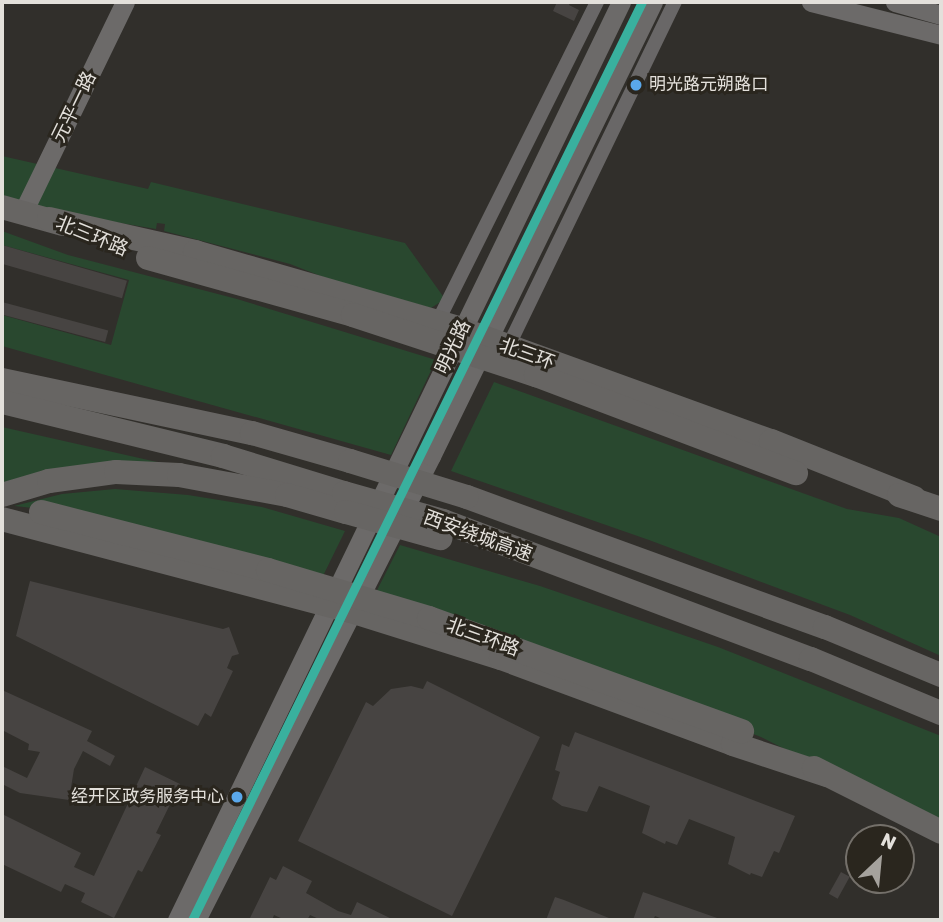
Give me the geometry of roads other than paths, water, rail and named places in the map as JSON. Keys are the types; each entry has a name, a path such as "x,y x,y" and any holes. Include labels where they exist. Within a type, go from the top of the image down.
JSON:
{"highway":[{"name":"北三环路","path":"12,209 49,219 148,258 353,315 536,375 796,473 914,498 941,509"},
{"name":"北三环","path":"49,219 195,252 461,330 771,441 914,498"},
{"path":"2,363 168,414"},
{"name":"西安绕城高速","path":"2,380 252,433 467,497 825,627 941,675"},
{"name":"西安绕城高速","path":"2,402 223,456 345,502 441,530 610,586 811,659 941,713"},
{"path":"2,495 50,481 116,472 179,475 287,495 345,502"},
{"name":"北三环路","path":"2,513 41,512 268,570 429,618 742,731 941,832"},
{"path":"2,519 341,609 501,658 733,744 827,775"}],"main road":[{"name":"元平一路","path":"12,209 125,2"},
{"name":"明光路","path":"196,920 341,609 461,330 621,2"},
{"name":"明光路","path":"177,920 341,609 497,343 653,2"},
{"path":"811,2 941,35"},
{"path":"895,2 941,15"}],"street":[{"path":"437,323 597,2"},
{"path":"497,343 676,2"}],"place":[{"name":"明光路元朔路口","path":"636,85"},
{"name":"经开区政务服务中心","path":"237,797"}]}
